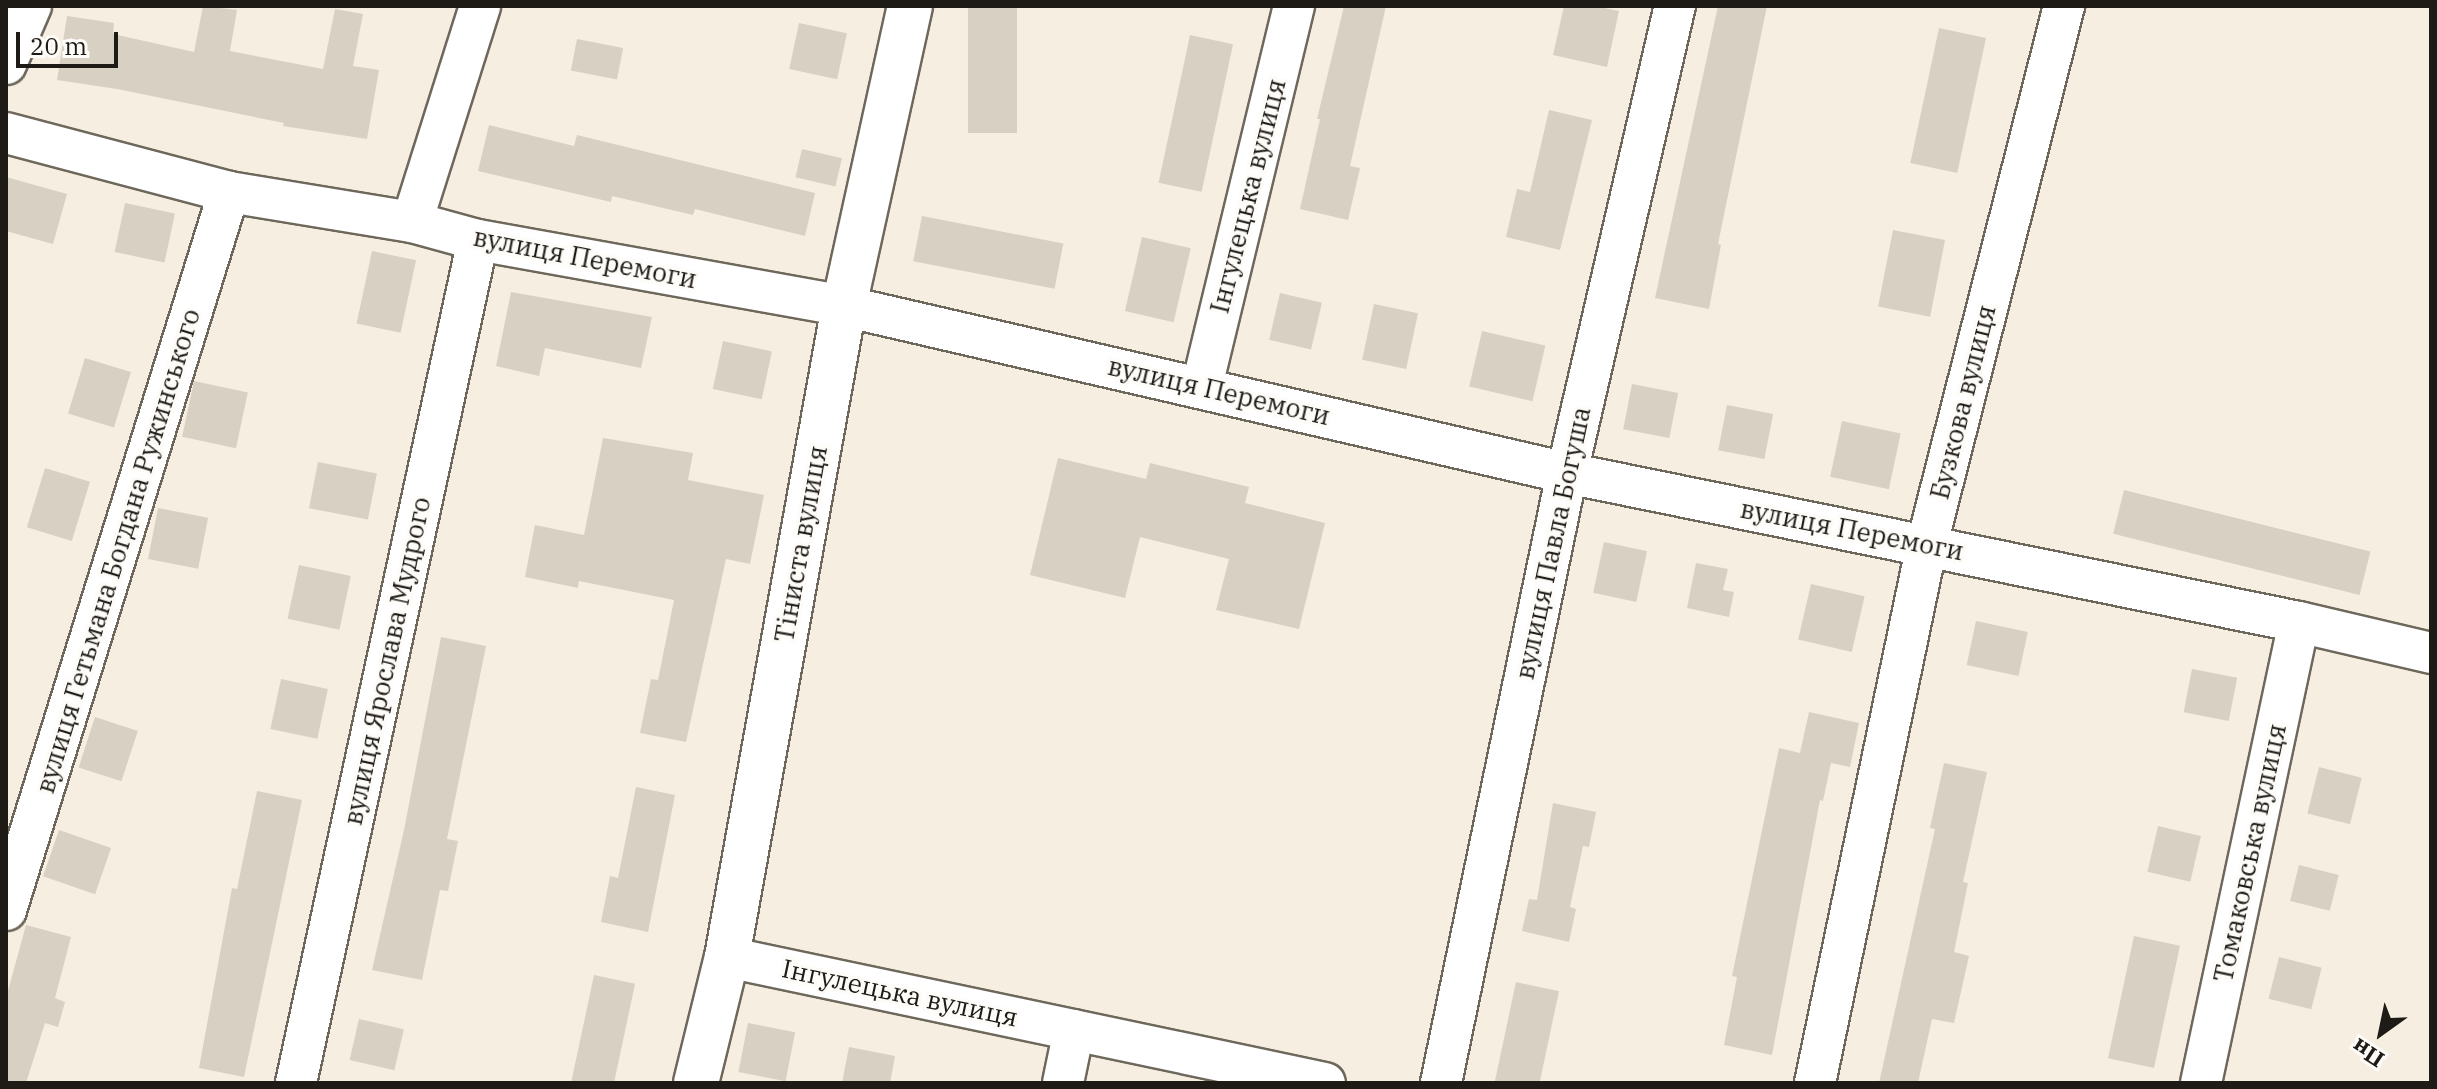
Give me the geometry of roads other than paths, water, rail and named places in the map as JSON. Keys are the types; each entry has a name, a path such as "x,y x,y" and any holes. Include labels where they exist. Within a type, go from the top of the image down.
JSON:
{"street":[{"path":"6,64 31,6"},
{"path":"412,222 480,6"},
{"name":"Тіниста вулиця","path":"696,1083 727,957 844,306 910,6"},
{"name":"Інгулецька вулиця","path":"1202,386 1294,6"},
{"name":"вулиця Павла Богуша","path":"1441,1083 1567,473 1675,6"},
{"name":"Бузкова вулиця","path":"1815,1083 1927,544 2064,6"},
{"name":"вулиця Перемоги","path":"6,133 229,192 412,222 478,240 844,306 1202,386 1567,473 1927,544 2431,653"},
{"name":"вулиця Гетьмана Богдана Ружинського","path":"6,910 229,192"},
{"name":"вулиця Ярослава Мудрого","path":"296,1083 478,240"},
{"name":"Томаковська вулиця","path":"2201,1083 2299,622"},
{"name":"Інгулецька вулиця","path":"727,957 1325,1083"},
{"path":"1063,1083 1074,1030"}]}
